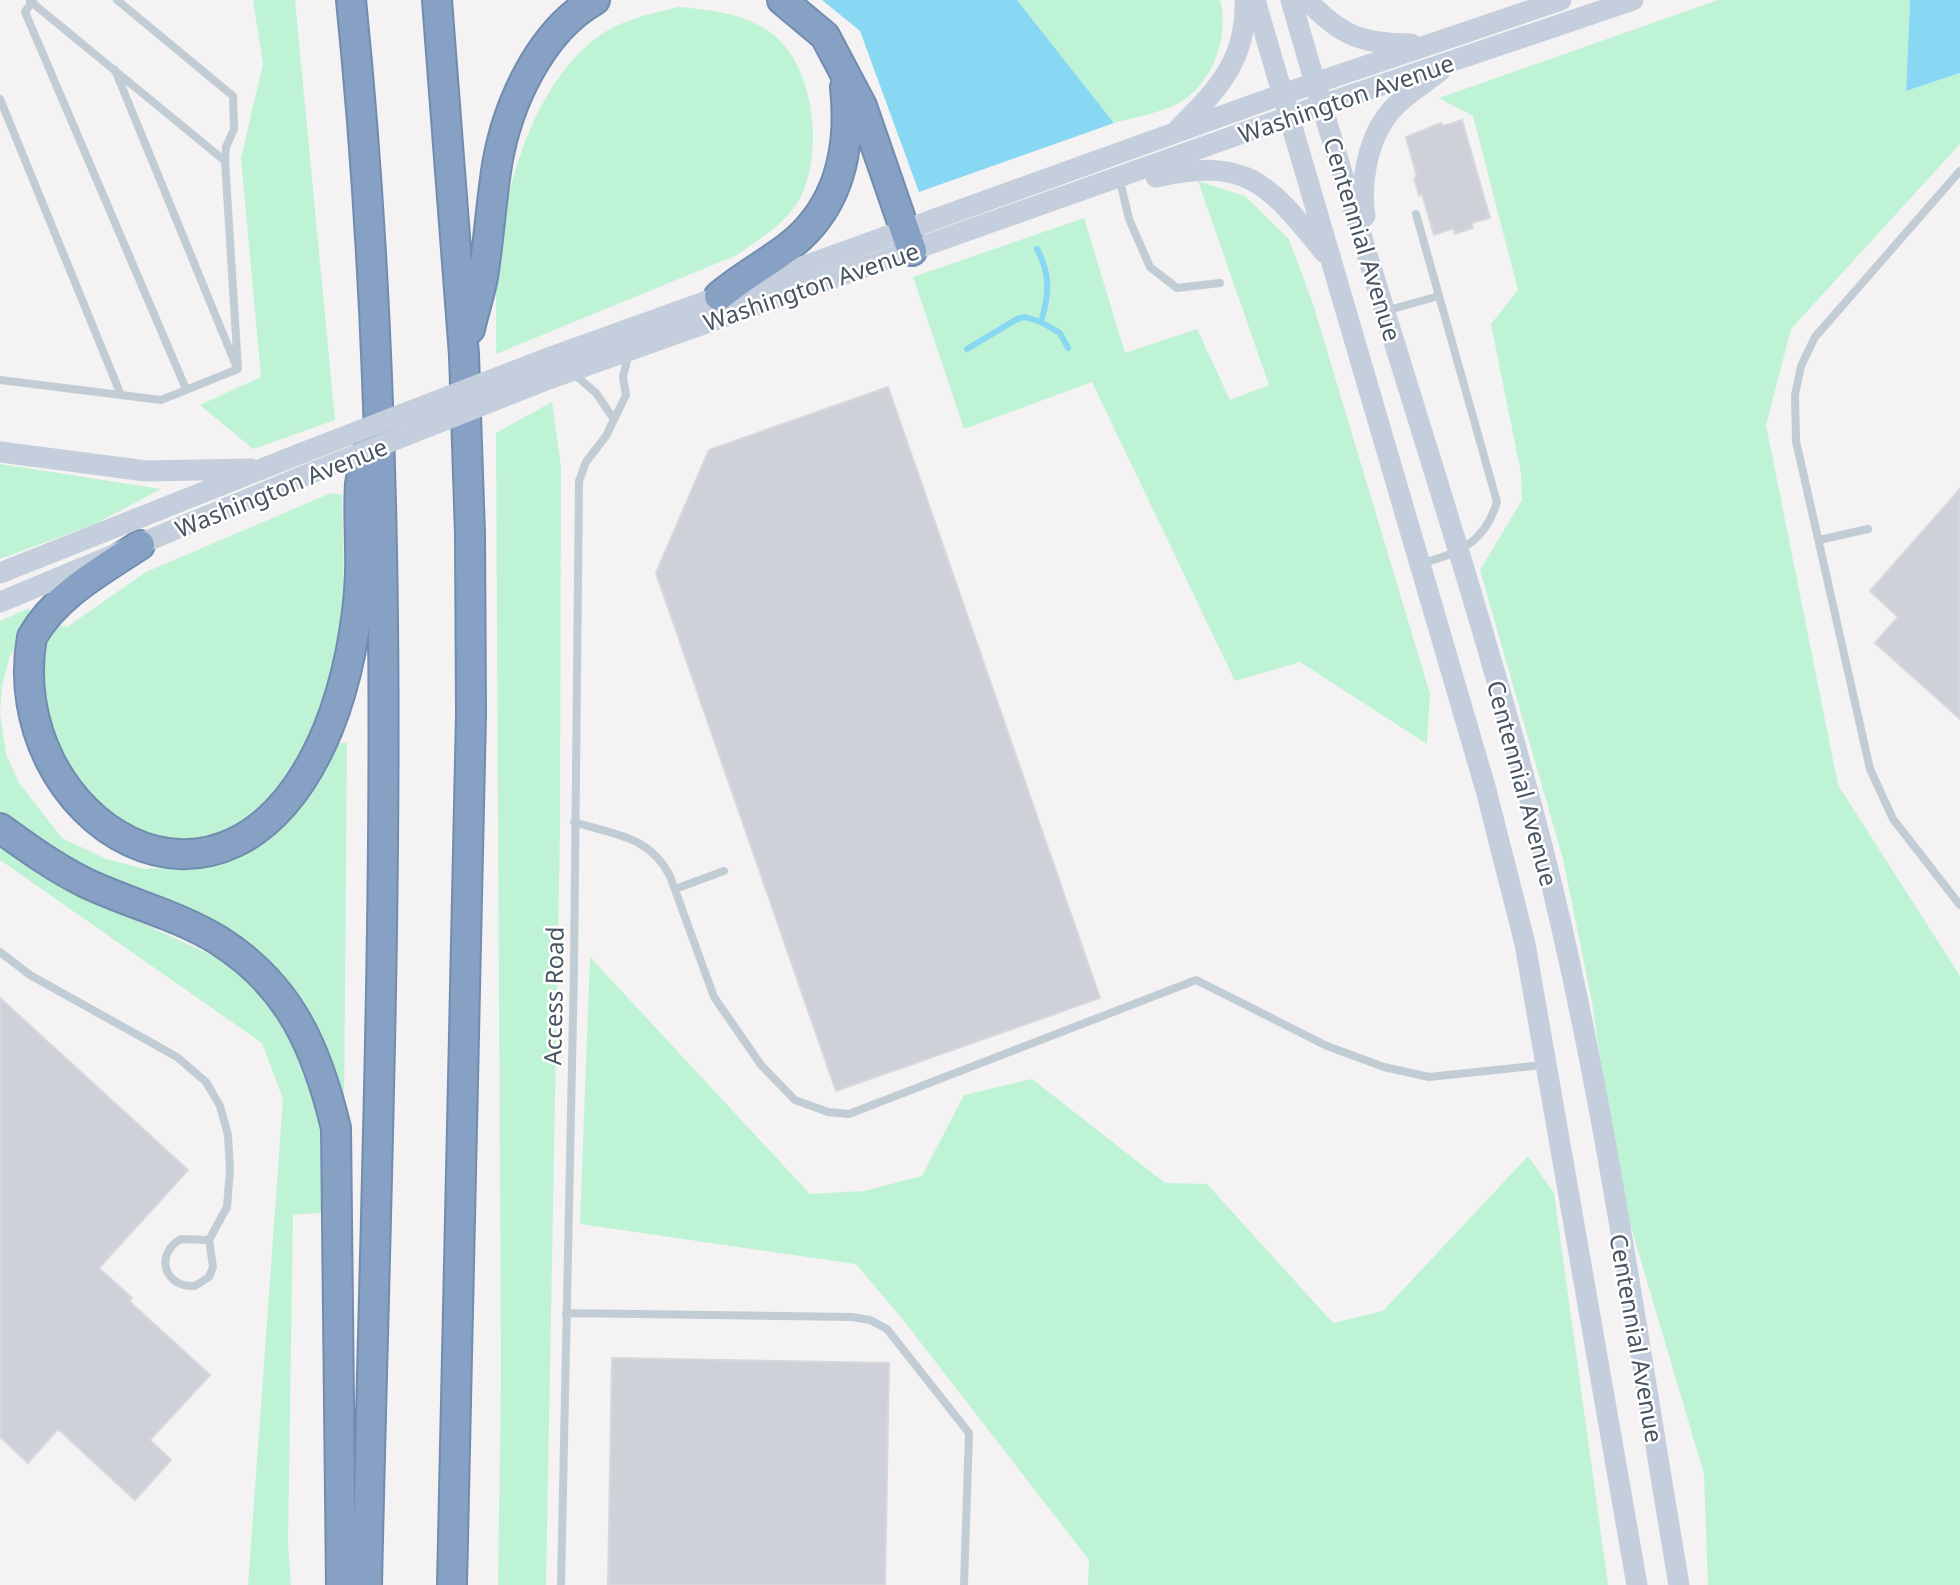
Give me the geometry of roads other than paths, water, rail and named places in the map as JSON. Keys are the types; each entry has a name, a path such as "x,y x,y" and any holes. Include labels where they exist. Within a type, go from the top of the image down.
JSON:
{"highway":[{"path":"351,0 371,231 384,555 381,901 367,1585"},
{"path":"437,0 464,355 470,534 471,714 452,1585"},
{"path":"464,355 483,276 498,163 518,96 554,36 581,8 595,0"},
{"path":"782,0 825,36 862,106 908,240"},
{"path":"719,296 749,271 781,253 805,233 830,201 844,163 848,117 843,70"},
{"path":"47,802 69,823 104,845 134,853 170,855 209,850 257,826 282,804 328,730 347,667 360,577 360,481 380,405"},
{"path":"15,739 13,693 32,637 60,602 140,545"},
{"path":"0,828 85,883 216,940 250,964 283,998 307,1036 324,1079 336,1128 341,1585"}],"main road":[{"path":"1174,133 1215,92 1236,58 1246,19 1245,0"},
{"name":"Centennial Avenue","path":"1255,0 1486,790 1525,944 1637,1585"},
{"name":"Centennial Avenue","path":"1291,0 1458,553 1539,833 1582,1012 1679,1585"},
{"path":"1307,0 1332,26 1374,44 1430,44"},
{"name":"Washington Avenue","path":"0,573 302,453 555,369 629,350 1174,133 1561,0"},
{"name":"Washington Avenue","path":"0,601 306,475 719,296 908,240 1065,198 1322,105 1633,0"},
{"path":"1373,274 1362,192 1370,154 1386,117 1453,61"},
{"path":"1065,198 1194,169 1230,172 1278,196 1332,261"},
{"path":"0,452 146,471 267,469"}],"lane":[{"path":"117,0 233,96 234,129 226,147 225,161 238,369"},
{"path":"186,390 25,12 31,1 225,161"},
{"path":"115,70 238,369"},
{"path":"0,99 121,395"},
{"path":"1960,172 1823,325 1807,352 1794,395 1794,425 1870,769 1893,818 1960,905"},
{"path":"1121,185 1129,219 1150,267 1177,289 1220,283"},
{"path":"1416,214 1497,502 1492,520 1482,534 1458,553 1420,564"},
{"path":"1385,311 1439,296"},
{"name":"Access Road","path":"561,1585 574,983 579,481 586,462 606,436 626,395 623,377 629,350"},
{"path":"0,380 161,400 238,369"},
{"path":"555,369 596,393 614,418"},
{"path":"1819,540 1868,529"},
{"path":"574,822 649,846 665,865 720,1007 761,1065 795,1100 828,1112 849,1114 1196,980 1327,1046 1384,1067 1429,1077 1547,1065"},
{"path":"675,889 724,871"},
{"path":"0,952 30,975 177,1056 206,1082 223,1116 230,1170 227,1207 209,1240 213,1267 209,1277 195,1286 177,1284 169,1277 164,1264 166,1252 181,1239 209,1240"},
{"path":"566,1313 852,1317 870,1320 887,1329 969,1433 964,1585"}],"water":[{"path":"822,0 1017,0 1114,123 919,192 860,31"},
{"path":"1910,0 1960,0 1960,73 1906,91"}],"waterway":[{"path":"1037,249 1047,276 1046,303 1041,322 1060,333 1068,348"},
{"path":"967,349 1017,319 1025,317 1041,322"}]}
